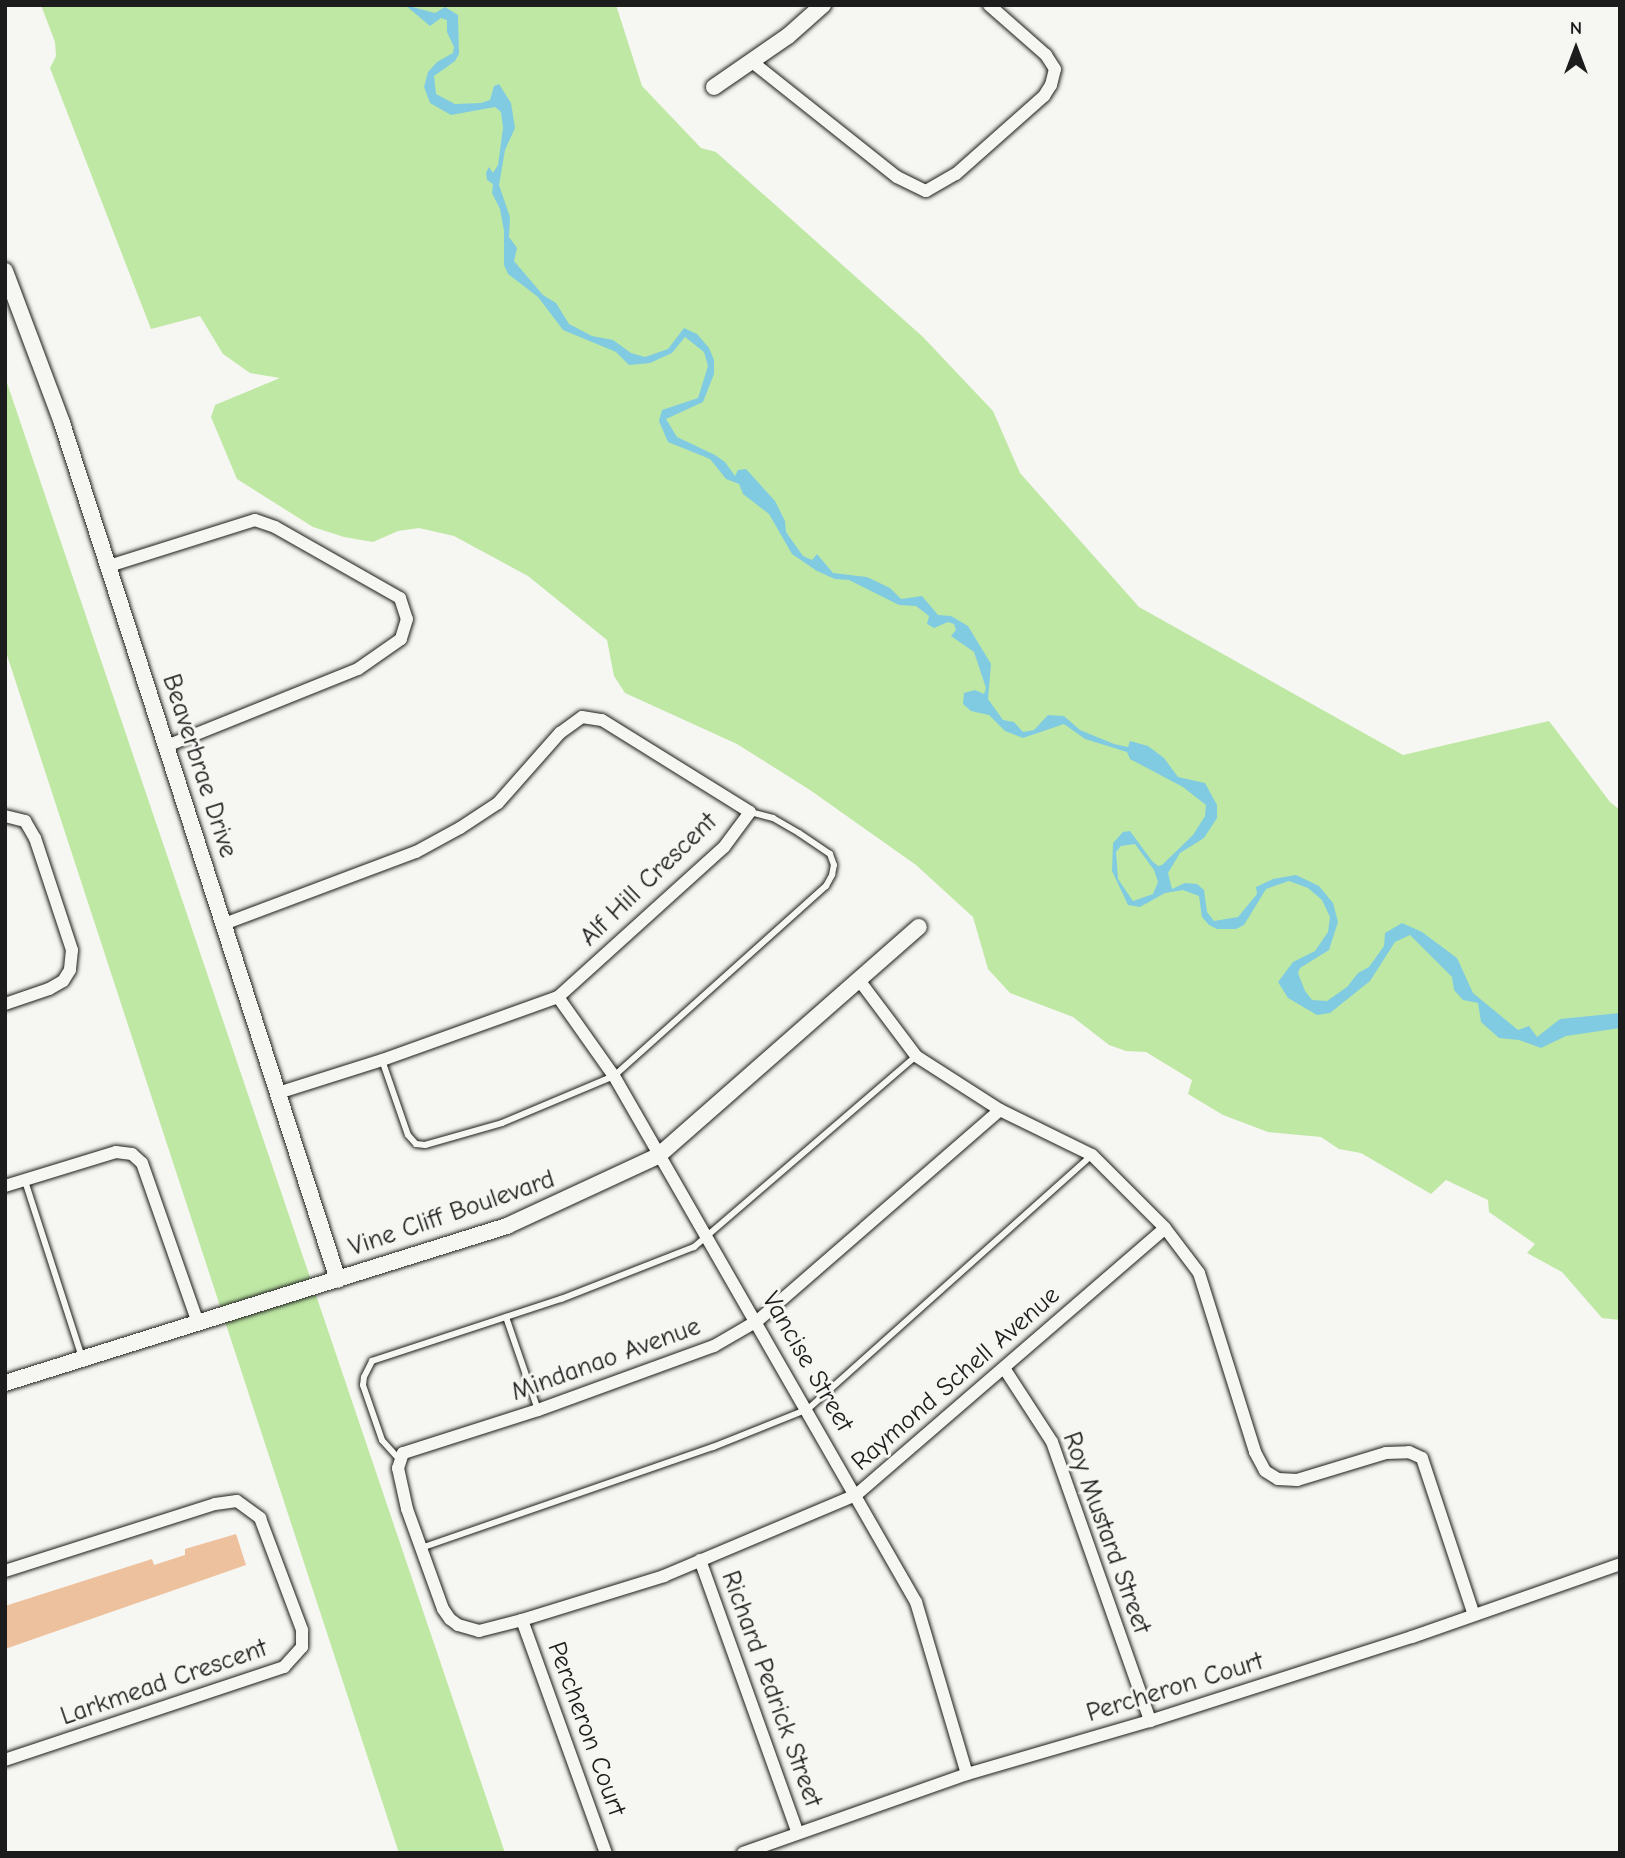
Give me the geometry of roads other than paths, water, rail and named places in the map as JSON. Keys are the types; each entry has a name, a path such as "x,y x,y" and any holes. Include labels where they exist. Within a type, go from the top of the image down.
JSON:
{"street":[{"path":"714,86 788,36 823,5"},
{"path":"751,61 897,177 926,191 942,185 956,174 1044,96 1051,85 1055,69 1046,55 989,5"},
{"name":"Beaverbrae Drive","path":"5,271 62,423 338,1280"},
{"path":"108,566 255,520 275,527 400,598 407,618 401,639 359,669 166,746"},
{"name":"Alf Hill Crescent","path":"223,924 416,852 460,828 498,803 560,733 582,717 602,720 750,812 724,847 558,997 382,1060 278,1093"},
{"path":"5,816 25,821 35,838 72,950 69,970 63,981 49,989 5,1004"},
{"name":"Vine Cliff Boulevard","path":"5,1383 507,1226 658,1156 919,927"},
{"path":"859,979 916,1056 1000,1110 1093,1155 1165,1228 1199,1273 1255,1452 1265,1471 1279,1479 1297,1480 1386,1453 1409,1452 1422,1458 1474,1615"},
{"name":"Vancise Street","path":"558,997 614,1076 658,1156 808,1409 916,1602 967,1774"},
{"name":"Mindanao Avenue","path":"399,1460 409,1449 538,1410 714,1346 757,1321 1000,1110"},
{"path":"5,1186 116,1152 132,1154 142,1163 198,1323"},
{"name":"Raymond Schell Avenue","path":"522,1620 664,1576 856,1495 1165,1228"},
{"name":"Roy Mustard Street","path":"1004,1368 1052,1442 1150,1721"},
{"path":"399,1460 404,1498 443,1609 458,1625 479,1631 522,1620"},
{"name":"Larkmead Crescent","path":"5,1571 215,1504 237,1502 260,1518 302,1630 302,1647 284,1667 5,1760"},
{"name":"Richard Pedrick Street","path":"701,1560 798,1833"},
{"name":"Percheron Court","path":"743,1853 967,1774 1150,1721 1474,1615 1620,1564"},
{"name":"Percheron Court","path":"522,1620 606,1853"}],"lane":[{"path":"382,1060 408,1135 416,1143 425,1146 502,1123 614,1076 826,886 832,875 834,865 830,854 782,823 750,812"},
{"path":"399,1460 382,1440 374,1424 363,1385 367,1368 378,1357 506,1317 678,1256 709,1238 916,1056"},
{"path":"421,1548 713,1447 808,1409 1093,1155"},
{"path":"25,1180 82,1359"},
{"path":"506,1317 538,1410"}],"water":[{"path":"405,5 435,13 445,7 458,15 459,54 455,61 434,76 436,94 455,104 481,103 490,100 494,86 499,84 511,103 515,128 505,150 499,185 510,217 509,237 517,248 514,261 543,295 556,303 569,324 592,336 613,340 631,353 645,357 668,349 684,328 697,334 709,348 714,360 714,374 703,402 666,419 677,437 715,455 725,462 735,476 738,470 746,469 775,501 785,521 786,532 803,556 812,560 817,554 833,573 867,577 890,588 901,599 922,596 938,615 951,616 968,626 991,664 988,699 1003,720 1014,722 1023,732 1034,730 1048,715 1064,716 1080,730 1114,744 1128,747 1130,741 1148,746 1164,758 1178,777 1205,783 1217,805 1217,818 1204,838 1180,853 1168,873 1172,889 1185,883 1197,884 1204,890 1207,912 1214,921 1238,917 1257,894 1256,887 1273,879 1296,875 1319,886 1333,903 1338,922 1329,950 1300,968 1298,973 1312,1000 1327,1001 1347,987 1358,973 1369,967 1384,946 1385,933 1402,923 1422,932 1457,958 1473,993 1518,1030 1529,1026 1537,1037 1560,1019 1620,1013 1620,1028 1566,1036 1541,1048 1519,1040 1499,1038 1481,1022 1478,1003 1463,1000 1454,990 1452,977 1410,935 1395,942 1370,981 1330,1013 1317,1015 1288,998 1278,982 1293,962 1315,951 1328,932 1330,917 1322,900 1308,888 1289,881 1266,889 1244,925 1236,929 1217,929 1209,925 1202,917 1199,896 1183,890 1165,893 1140,907 1128,905 1112,871 1113,843 1123,832 1130,831 1152,861 1158,866 1162,865 1193,835 1205,816 1206,805 1183,787 1130,759 1127,752 1085,739 1064,724 1023,738 1005,731 989,715 971,711 963,704 964,693 975,690 984,694 986,688 974,652 951,636 956,630 954,624 948,622 934,628 927,624 929,616 916,606 899,605 849,580 835,579 817,571 792,554 769,514 743,494 739,484 726,479 710,459 668,442 659,421 662,410 698,398 708,366 704,352 685,337 672,353 650,363 629,365 616,352 563,330 538,297 508,274 504,265 504,231 500,209 492,193 493,184 487,180 486,173 489,167 493,173 498,165 503,128 501,112 495,107 451,115 430,103 424,87 428,72 437,62 453,53 454,47 447,32 447,20 441,18 430,26","holes":["1135,844 1154,870 1158,882 1153,894 1133,901 1118,879 1116,852 1121,846"]}]}
